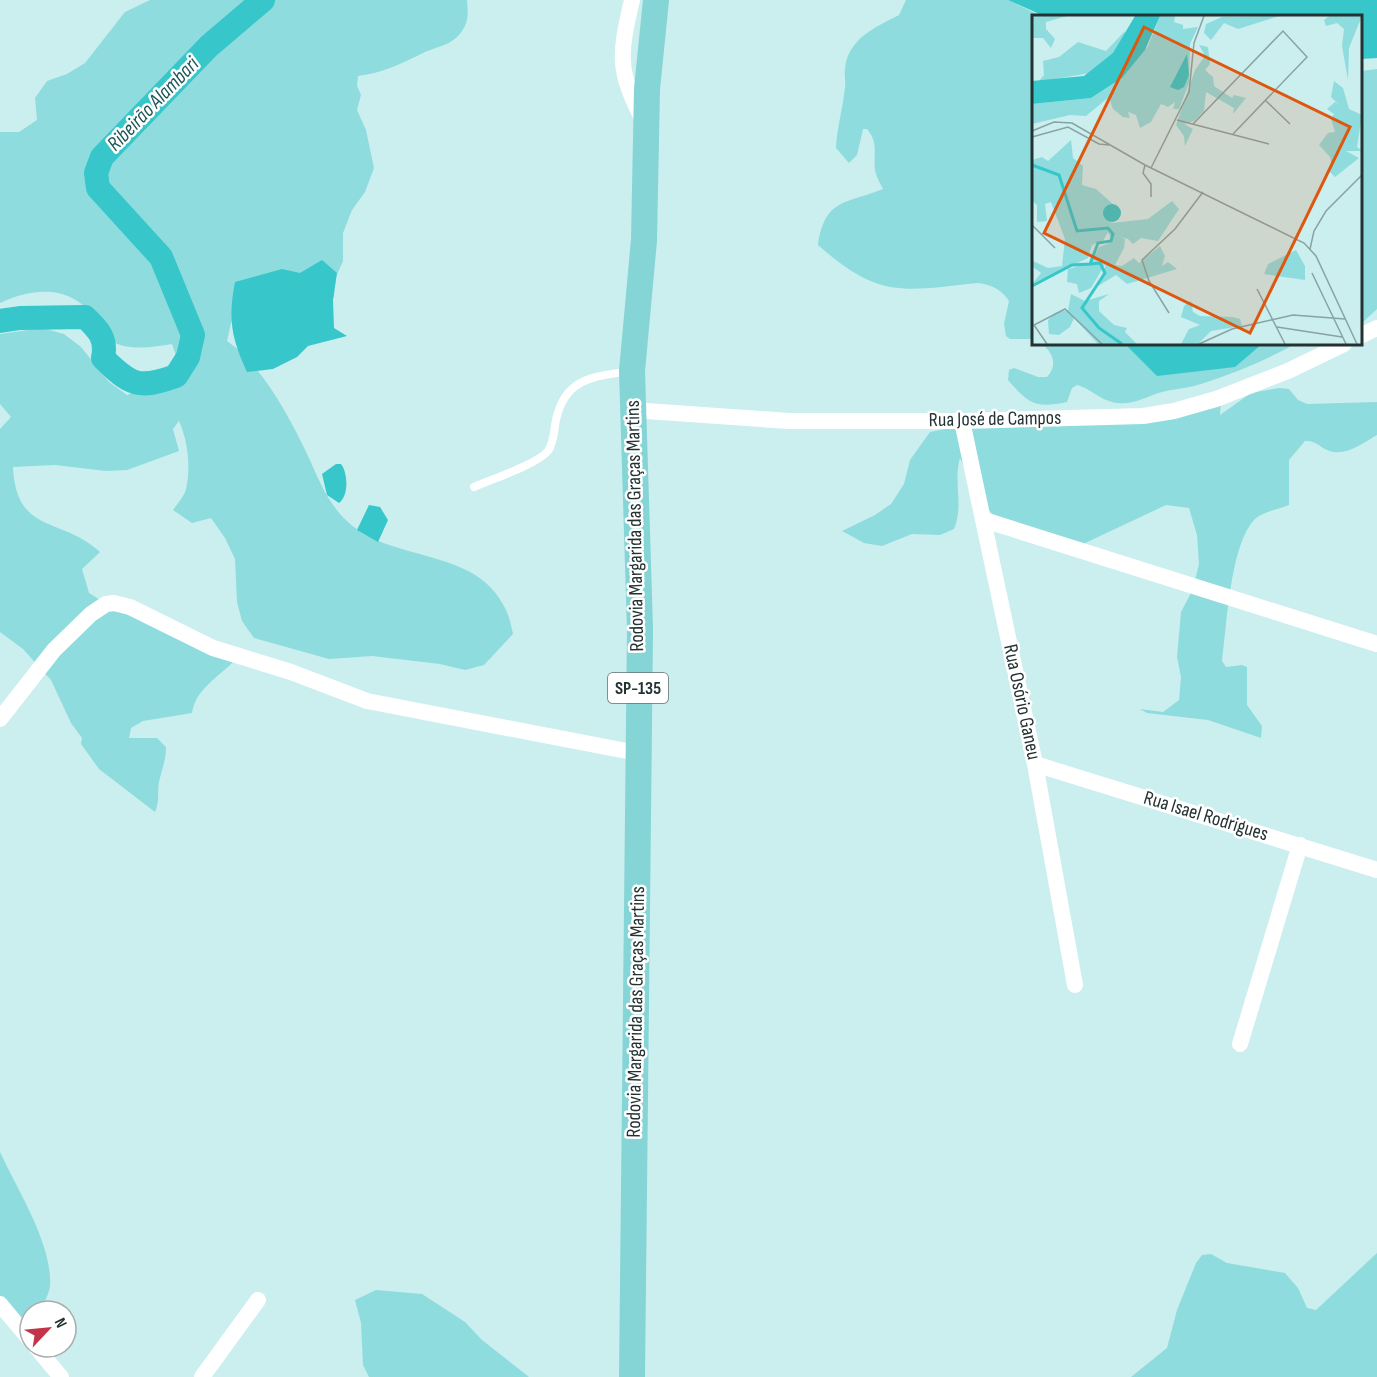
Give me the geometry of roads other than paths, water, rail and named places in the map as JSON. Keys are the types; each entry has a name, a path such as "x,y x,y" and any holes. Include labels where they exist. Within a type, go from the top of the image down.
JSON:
{"main road":[{"name":"Rodovia Margarida das Graças Martins","path":"632,1377 640,629 632,371 644,240 647,88 656,0"}],"street":[{"path":"632,0 622,41 621,62 630,94 646,126"},
{"path":"1362,335 1377,328"},
{"name":"Rua José de Campos","path":"632,410 789,421 962,421 1143,416 1174,411 1216,399 1288,371 1342,345"},
{"name":"Rua Osório Ganeu","path":"962,421 1035,764 1075,985"},
{"path":"984,520 1377,644"},
{"path":"0,719 54,650 91,614 106,604 114,603 125,604 213,648 291,672 354,697 637,753"},
{"name":"Rua Isael Rodrigues","path":"1035,764 1377,870"},
{"path":"1240,1044 1300,845"},
{"path":"202,1377 258,1300"},
{"path":"0,1304 18,1326"},
{"path":"46,1359 61,1377"}],"lane":[{"path":"474,487 538,458 548,450 561,403 568,392 584,380 632,371"}],"waterway":[{"name":"Ribeirão Alambari","path":"0,321 20,318 85,317 101,335 104,345 103,358 121,374 136,382 144,383 153,383 176,376 188,357 193,335 161,257 98,188 96,173 102,157 209,46 263,0"}]}
